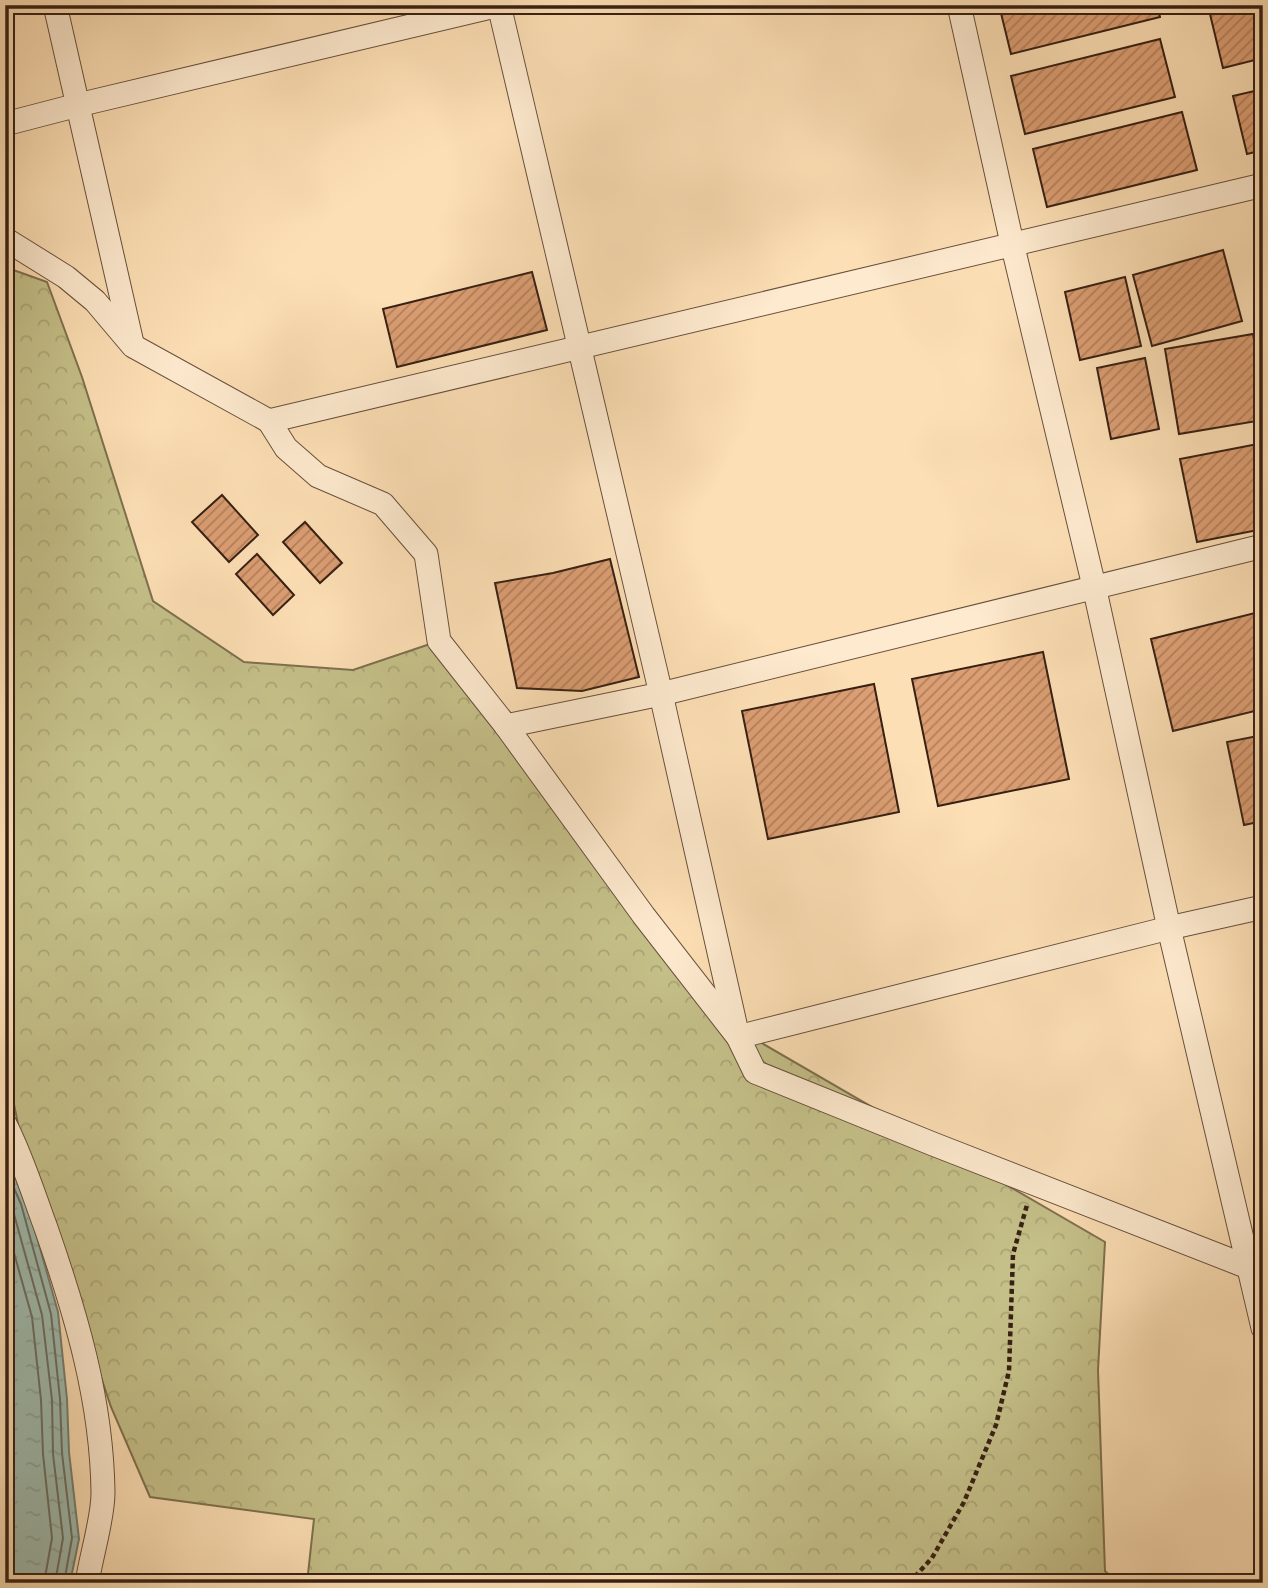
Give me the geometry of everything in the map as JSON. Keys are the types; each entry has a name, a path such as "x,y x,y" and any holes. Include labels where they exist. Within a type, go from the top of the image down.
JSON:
{"street":[{"path":"55,5 133,346"},
{"path":"5,124 499,5 661,694 738,1037"},
{"path":"959,5 1012,243 1094,586 1169,928 1256,1266 1263,1328"},
{"path":"270,421 1263,185"},
{"path":"5,239 66,277 95,301 133,346 270,421 286,448 318,476 383,504 426,554 439,641 506,726 644,916 738,1037 755,1072 933,1144 1256,1266"},
{"path":"506,726 661,694 1263,546"},
{"path":"738,1037 1169,928 1263,907"},
{"path":"5,1124 17,1147 68,1293 89,1371 99,1432 103,1496 87,1583"}],"path":[{"path":"909,1583 932,1558 964,1502 996,1425 1009,1371 1013,1254 1034,1182"}],"green space":[{"path":"5,267 47,282 82,377 153,601 244,662 353,670 439,641 727,1023 1105,1242 1098,1370 1105,1571 1118,1583 307,1583 314,1519 150,1497 111,1407 20,1134 5,1060 5,1007 11,970 5,962"}],"water":[{"path":"5,1151 27,1202 58,1312 79,1539 70,1583 5,1583"}],"building":[{"path":"999,5 1157,5 1160,17 1011,54"},
{"path":"1229,5 1263,5 1263,58 1223,68 1209,10"},
{"path":"1160,39 1175,97 1025,134 1011,76"},
{"path":"1263,89 1263,150 1247,154 1233,96"},
{"path":"1182,112 1197,170 1047,207 1033,149"},
{"path":"1223,250 1242,321 1152,346 1133,275"},
{"path":"532,272 547,330 397,367 383,309"},
{"path":"1125,277 1141,346 1080,360 1065,292"},
{"path":"1253,334 1263,392 1263,420 1179,434 1165,349"},
{"path":"1145,358 1159,429 1111,439 1097,368"},
{"path":"1263,443 1263,529 1197,542 1180,459"},
{"path":"222,495 258,535 229,562 192,522"},
{"path":"305,522 342,563 320,583 283,542"},
{"path":"257,554 294,595 273,615 236,574"},
{"path":"610,559 639,677 582,691 517,688 495,583"},
{"path":"1263,611 1263,709 1173,731 1151,639"},
{"path":"1043,652 1069,779 938,806 912,679"},
{"path":"874,684 899,812 768,839 742,711"},
{"path":"1263,735 1263,821 1244,825 1227,742"}]}
